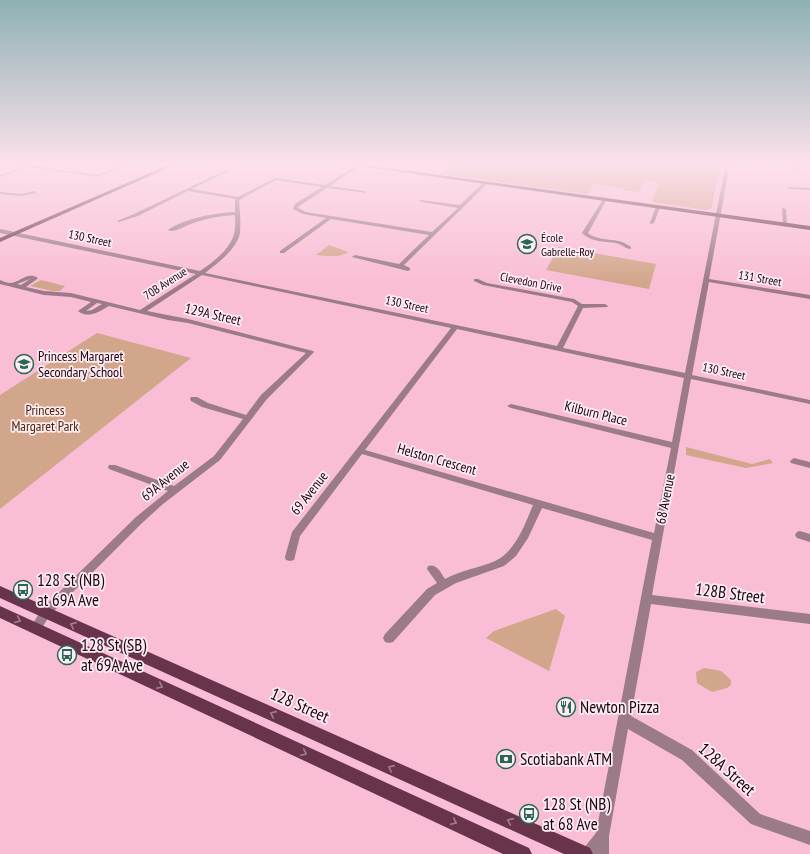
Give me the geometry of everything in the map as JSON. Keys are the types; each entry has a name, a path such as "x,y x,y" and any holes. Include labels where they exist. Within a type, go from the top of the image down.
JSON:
{"main road":[{"path":"0,240 12,233 80,203"},
{"path":"0,236 12,233 83,203"},
{"path":"630,203 810,228"},
{"name":"128 Street","path":"0,592 584,854"},
{"path":"0,612 523,854"}],"street":[{"path":"119,221 161,203"},
{"name":"70B Avenue","path":"141,312 201,273 224,256 237,236 236,203"},
{"path":"301,203 295,209 305,213 433,234"},
{"path":"434,203 462,207"},
{"path":"400,266 466,203"},
{"path":"602,203 585,233 588,236 620,242 630,248"},
{"name":"68 Avenue","path":"602,854 602,836 623,719 720,203"},
{"path":"652,223 658,207"},
{"path":"784,208 786,224"},
{"path":"171,230 206,216 237,213"},
{"path":"282,252 330,217"},
{"name":"130 Street","path":"0,231 810,402"},
{"path":"355,257 408,269"},
{"path":"11,285 29,277 35,278 21,288"},
{"name":"Clevedon Drive","path":"476,280 485,284 574,301 581,306 605,306"},
{"name":"131 Street","path":"706,280 810,297"},
{"name":"129A Street","path":"0,282 44,293 71,295 141,312 188,321 311,352"},
{"path":"96,301 81,311 88,314 107,304"},
{"path":"559,349 581,306"},
{"path":"360,451 455,327"},
{"name":"69A Avenue","path":"36,628 46,612 139,520 217,458 264,397 311,352"},
{"path":"194,399 205,405 248,418"},
{"name":"Kilburn Place","path":"511,406 675,446"},
{"name":"Helston Crescent","path":"360,451 657,538"},
{"name":"69 Avenue","path":"290,557 295,535 360,451"},
{"path":"794,461 810,465"},
{"path":"112,467 175,490"},
{"path":"389,638 431,592 452,580 500,563 512,553 525,535 539,503"},
{"path":"800,535 810,538"},
{"path":"432,569 444,585"},
{"name":"128B Street","path":"646,598 810,618"},
{"name":"128A Street","path":"623,719 687,755 756,819 810,838"},
{"name":"68 Avenue","path":"588,854 602,836"}],"green space":[{"path":"658,203 712,203 711,209 707,210"},
{"path":"329,245 348,252 337,256 316,255"},
{"path":"559,247 656,264 649,289 546,270"},
{"path":"41,280 65,286 60,291 52,291 30,286"},
{"name":"Princess Margaret Park","path":"97,333 191,358 0,509 0,395"},
{"path":"686,447 752,464 770,459 773,463 746,468 686,455"},
{"path":"556,609 565,616 549,671 486,638 494,631"},
{"path":"704,668 721,671 731,680 731,685 727,688 712,692 697,683 696,672"}],"place":[{"name":"École Gabrelle-Roy","path":"527,244"},
{"name":"Princess Margaret Secondary School","path":"24,364"},
{"name":"128 St (NB) at 69A Ave","path":"23,590"},
{"name":"128 St (SB) at 69A Ave","path":"67,655"},
{"name":"Newton Pizza","path":"566,707"},
{"name":"Scotiabank ATM","path":"506,759"},
{"name":"128 St (NB) at 68 Ave","path":"529,814"}]}
